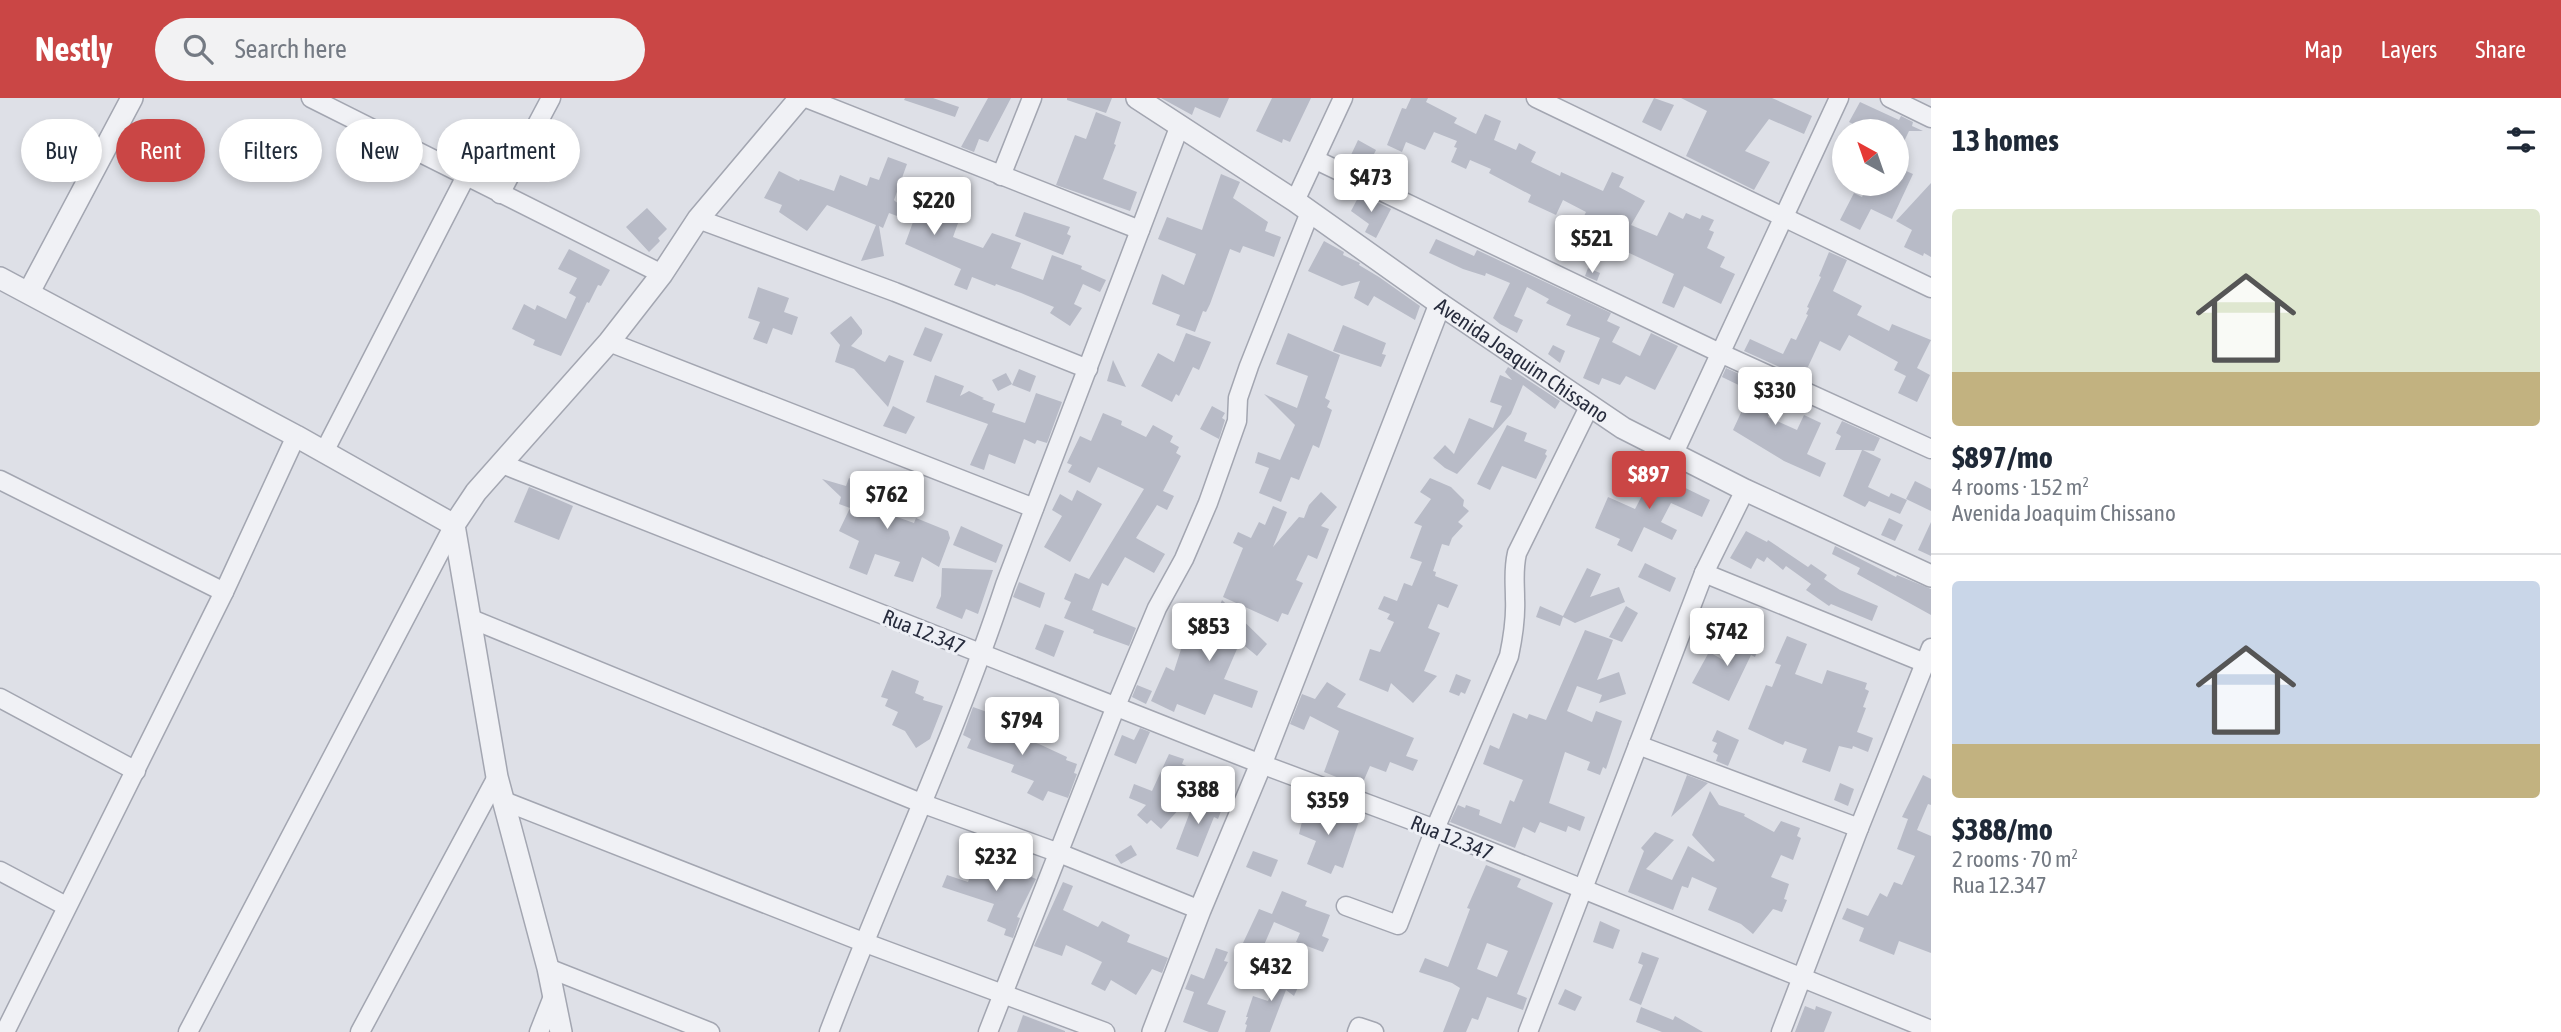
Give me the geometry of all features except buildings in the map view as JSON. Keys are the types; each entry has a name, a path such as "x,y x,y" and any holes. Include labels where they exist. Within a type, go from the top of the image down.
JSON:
{"street":[{"path":"29,292 132,98"},
{"path":"500,194 551,98"},
{"path":"188,1032 454,525 476,492 609,342 662,274 698,219 800,98"},
{"path":"806,98 1140,230"},
{"path":"1001,176 1032,98"},
{"name":"Avenida Joaquim Chissano","path":"1137,98 1303,207 1623,428 1745,490 1931,576"},
{"path":"988,1032 1116,706 1157,608 1184,559 1208,503 1237,421 1238,398 1303,207 1316,160 1343,98"},
{"path":"1536,98 1931,288"},
{"path":"1674,453 1839,98"},
{"path":"1890,98 1931,118"},
{"path":"319,100 437,161"},
{"path":"829,1032 863,942 982,654 1034,508 1180,125"},
{"path":"1316,160 1720,353 1931,449"},
{"path":"324,452 463,182"},
{"path":"477,182 662,274"},
{"path":"698,219 895,292 1088,369"},
{"path":"0,278 296,436 454,525"},
{"path":"1153,1032 1261,764 1440,304"},
{"path":"609,342 1034,508"},
{"path":"1346,906 1398,925 1435,829 1509,656 1514,636 1516,597 1513,573 1517,553 1589,407"},
{"path":"5,1032 224,592 296,436"},
{"name":"Rua 12.347","path":"502,464 1261,764 1435,829 1931,1030"},
{"path":"0,480 224,592"},
{"path":"1528,1032 1704,573 1745,490"},
{"path":"454,525 497,777 548,968 561,1032"},
{"path":"1704,573 1928,656 1858,828 1781,1032"},
{"path":"470,618 921,803 1059,853 1200,910"},
{"path":"0,698 136,771"},
{"path":"1638,745 1858,828"},
{"path":"360,1032 497,777"},
{"path":"504,801 863,942 1105,1032"},
{"path":"0,871 66,906"},
{"path":"548,968 710,1032"},
{"path":"539,1032 554,994"},
{"path":"1357,1032 1359,1027 1374,1032"}]}
